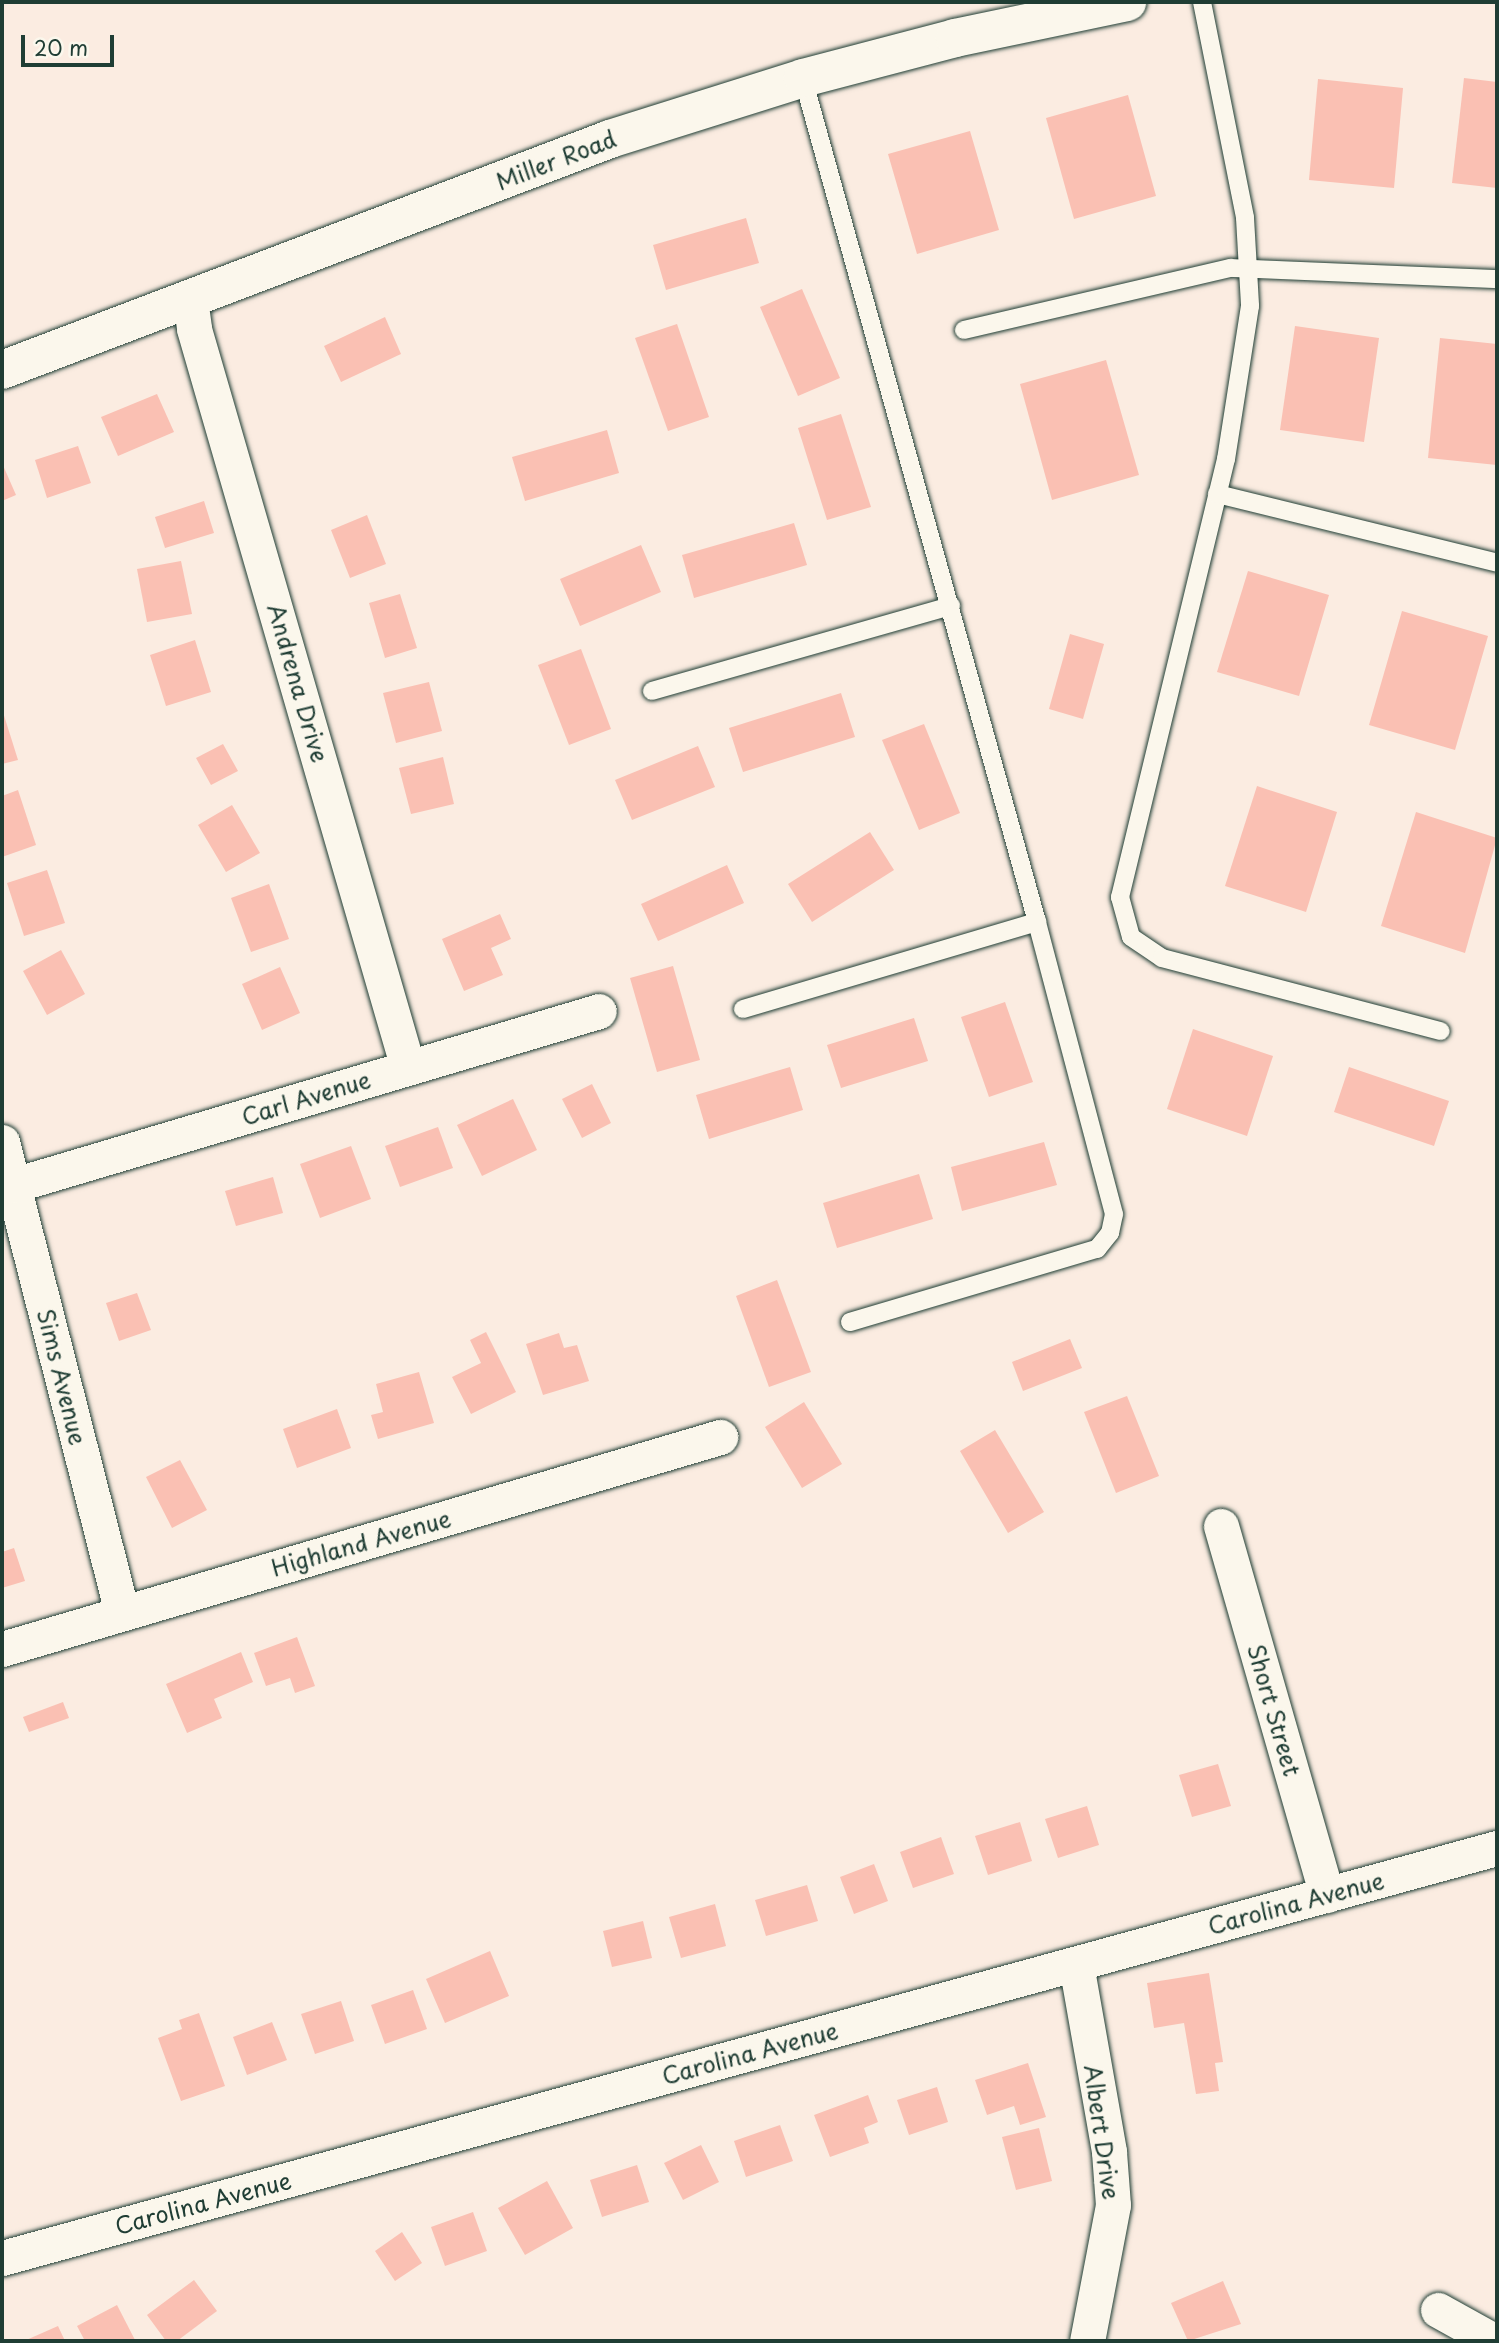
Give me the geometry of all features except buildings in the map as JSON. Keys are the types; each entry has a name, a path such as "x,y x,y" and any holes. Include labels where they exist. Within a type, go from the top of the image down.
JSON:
{"main road":[{"name":"Miller Road","path":"2,370 610,139 803,78 955,38 1127,2"}],"street":[{"name":"Andrena Drive","path":"190,299 194,329 408,1068"},
{"name":"Carl Avenue","path":"13,1185 599,1012"},
{"name":"Sims Avenue","path":"2,1142 122,1613"},
{"name":"Highland Avenue","path":"2,1649 720,1437"},
{"name":"Short Street","path":"1221,1526 1327,1895"},
{"name":"Carolina Avenue","path":"2,2258 1497,1847"},
{"name":"Albert Drive","path":"1076,1964 1109,2152 1113,2204 1087,2341"},
{"path":"1438,2310 1494,2341"}],"lane":[{"path":"1202,2 1245,218 1251,269 1244,363 1217,494 1120,897 1131,937 1162,958 1441,1031"},
{"path":"803,78 951,606 1114,1214 1110,1233 1097,1249 850,1322"},
{"path":"964,330 1202,273 1251,269 1497,279"},
{"path":"1217,494 1497,563"},
{"path":"652,691 951,606"},
{"path":"743,1009 1037,922"}]}
